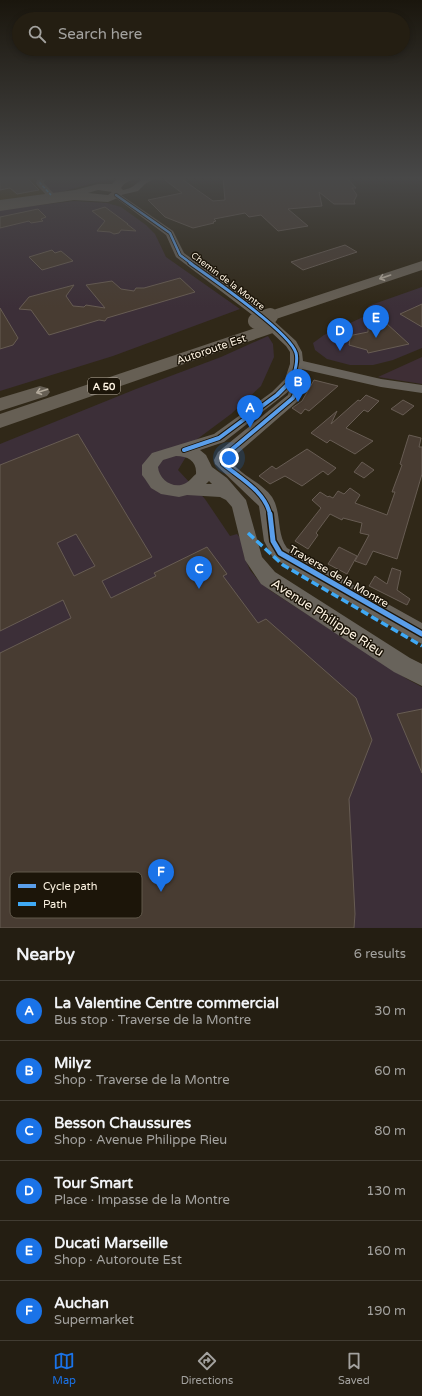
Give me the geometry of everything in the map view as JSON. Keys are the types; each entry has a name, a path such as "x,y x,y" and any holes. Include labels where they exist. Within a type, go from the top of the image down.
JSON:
{"highway":[{"name":"Autoroute Est","path":"0,421 208,350 269,323 422,265"},
{"name":"Autoroute Est","path":"0,405 422,276"},
{"path":"0,431 208,350"}],"street":[{"name":"Chemin de la Montre","path":"152,220 172,235 180,256 259,314 279,332 296,352 297,364"},
{"path":"236,498 222,491 188,489 178,490 160,486 153,481 149,468 152,461 158,456 175,450 184,450 219,438 277,395 291,381 297,364 381,383 422,389"},
{"name":"Traverse de la Montre","path":"291,381 296,389 296,394 293,398 224,456 222,460 223,464 258,494 268,505 272,538 280,553 422,634"},
{"path":"188,489 200,481 205,466 219,438"},
{"path":"184,450 200,457 205,466"},
{"name":"Avenue Philippe Rieu","path":"205,466 236,498 240,505 254,560 268,578 402,665 422,675"}],"shaded area":[{"path":"0,220 139,220 155,234 166,257 240,309 113,356 0,391"},
{"path":"422,287 422,348 393,360 373,365 350,365 327,359 315,350 313,343 324,335 374,312 368,306"},
{"path":"268,336 273,344 274,357 261,386 231,414 196,440 178,470 205,499 230,536 237,534 242,540 244,556 250,570 259,581 271,591 407,679 422,687 422,928 0,928 0,444 136,389 221,357"},
{"path":"422,357 422,384 378,377"}],"building":[{"path":"0,220 43,221 31,223 29,221 0,228"},
{"path":"123,220 136,231 121,230 119,233 114,234 110,232 97,231 105,221"},
{"path":"173,220 216,221 213,222 214,223 193,228"},
{"path":"267,220 301,220 308,226 278,231"},
{"path":"345,245 357,252 303,270 291,262"},
{"path":"52,250 55,253 61,251 73,261 42,270 29,257"},
{"path":"180,278 195,292 107,318 105,321 99,320 49,335 31,310 19,309 29,297 74,285 66,296 73,306 84,307 86,305 105,308 86,285 112,281 121,289 134,291 136,288 144,288"},
{"path":"422,304 422,327 400,314"},
{"path":"0,308 18,338 13,345 0,349"},
{"path":"386,323 409,344 368,353 367,350 349,345 350,339 353,335 368,332 368,327"},
{"path":"314,380 338,386 309,411 305,409 301,414 292,408 302,401"},
{"path":"366,395 379,401 368,412 364,410 346,428 373,441 355,454 330,440 327,443 311,433 337,411 331,424 358,400 360,401"},
{"path":"403,400 414,406 403,415 391,409"},
{"path":"78,434 152,557 102,581 111,598 156,576 154,573 207,547 227,574 223,576 258,623 266,619 356,698 372,740 349,799 355,914 354,928 0,928 0,653 71,618 63,600 0,631 0,465","holes":["76,534 95,566 74,576 57,543"]},
{"path":"409,435 421,438 419,447 422,447 422,474 397,559 373,551 366,565 355,561 369,535 360,533 362,523 343,518 342,520 330,514 316,533 318,535 308,549 295,541 321,508 312,500 320,492 333,498 338,491 344,494 350,488 360,495 355,503 387,515 395,492 392,492 402,465 400,464"},
{"path":"307,449 336,468 328,475 323,471 302,486 285,476 270,484 259,476 272,466 276,469"},
{"path":"362,462 374,470 364,478 354,472"},
{"path":"339,547 357,556 347,574 328,564"},
{"path":"392,568 401,571 397,590 410,599 407,605 369,586 375,576 387,584"},
{"path":"422,709 422,773 397,714"}],"marked path":[{"path":"248,533 283,565 422,646"}],"cycle path":[{"path":"152,220 170,233 180,255 259,314 291,344 296,352 297,364 291,381 277,395 219,438 184,450"},
{"path":"291,381 296,391 295,396 224,456 222,460 223,464 255,490 265,501 270,513 273,541 280,553 422,634"}],"place":[{"name":"Ducati Marseille","path":"376,338"},
{"name":"Tour Smart","path":"340,351"},
{"name":"Milyz","path":"298,402"},
{"name":"La Valentine Centre commercial","path":"250,428"},
{"name":"Besson Chaussures","path":"199,589"},
{"name":"Auchan","path":"161,892"}]}
